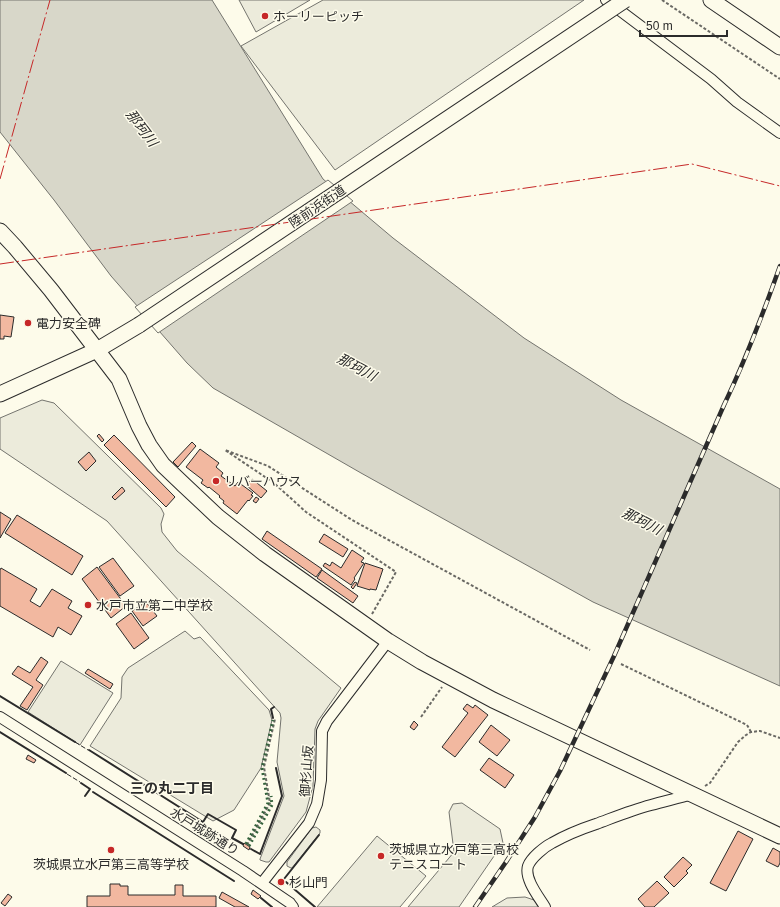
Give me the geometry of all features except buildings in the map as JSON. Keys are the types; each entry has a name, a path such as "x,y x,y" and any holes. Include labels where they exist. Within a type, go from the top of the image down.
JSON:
{"street":[{"path":"606,0 711,79 737,102 780,133"},
{"name":"陸前浜街道","path":"0,394 97,350 140,325 624,0"},
{"path":"711,0 780,46"},
{"path":"0,230 51,290 119,379 139,426 149,445 163,465 218,517 253,545 388,641 449,677 493,700 780,836"},
{"name":"御杉山坂","path":"262,884 309,823 317,804 321,780 322,731 326,721 388,641"},
{"name":"水戸城跡通り","path":"0,717 244,871 290,903 293,907"},
{"path":"545,907 534,891 527,872 528,866 532,860 543,848 574,832 628,812 692,794"}],"path":[{"path":"662,0 780,79"},
{"path":"366,625 396,572 306,512 274,483 225,450 268,466 352,520 590,650"},
{"path":"621,664 747,726 751,732"},
{"path":"421,717 449,677"},
{"path":"247,845 270,803 264,767 275,719"},
{"path":"692,794 710,783 738,742 746,735 751,732 760,732 780,738"}],"shaded area":[{"name":"ホーリーピッチ","path":"239,0 310,0 256,32"},
{"path":"323,0 584,0 335,170 241,46"},
{"path":"42,400 54,403 161,508 164,514 161,524 162,532 177,551 341,688 318,721 315,729 313,786 306,812 269,862 260,859 284,796 277,762 281,718 280,713 107,521 0,449 0,418"},
{"path":"185,631 194,639 200,637 269,710 272,720 261,768 234,810 213,821 90,746 121,698 122,677 128,668"},
{"path":"61,661 113,693 80,745 28,712"},
{"path":"462,803 500,829 503,843 459,907 408,907 454,852 449,812 453,804"},
{"path":"316,827 320,830 320,833 292,868 287,866 287,862 312,828"},
{"name":"茨城県立水戸第三高校 テニスコート","path":"377,836 426,876 400,907 317,907"},
{"path":"525,897 534,900 539,907 492,907 507,898"}],"water":[{"name":"那珂川","path":"0,0 212,0 323,179 393,238 524,338 621,400 780,489 780,686 593,602 361,473 213,388 187,363 111,276 54,200 0,132"}],"pier":[{"path":"328,180 353,201 158,333 135,307"}],"railway":[{"path":"475,907 535,817 560,771 614,656 740,371 780,266"}],"hedge":[{"path":"246,844 268,803 262,768 273,720"},
{"path":"249,846 272,805 271,796"}],"fence":[{"path":"75,742 88,750"},
{"path":"67,774 80,782"},
{"path":"203,823 230,840 231,839"}],"wall":[{"path":"0,696 75,742"},
{"path":"273,718 271,709 274,707"},
{"path":"0,732 66,773"},
{"path":"89,750 203,822 208,814 236,830 232,838 243,844"},
{"path":"251,849 260,854 282,796 276,768"},
{"path":"81,783 90,789 85,796"},
{"path":"93,792 234,881"},
{"path":"284,879 319,835"},
{"path":"286,882 315,907"},
{"path":"261,898 272,907"}],"power":[{"path":"0,179 50,0"},
{"path":"0,264 692,164 780,186"}],"place":[{"name":"ホーリーピッチ","path":"265,16"},
{"name":"電力安全碑","path":"28,323"},
{"name":"リバーハウス","path":"216,481"},
{"name":"水戸市立第二中学校","path":"88,605"},
{"name":"茨城県立水戸第三高等学校","path":"111,850"},
{"name":"茨城県立水戸第三高校 テニスコート","path":"381,856"},
{"name":"杉山門","path":"281,882"}],"district":[{"name":"三の丸二丁目","path":"172,788"}]}
